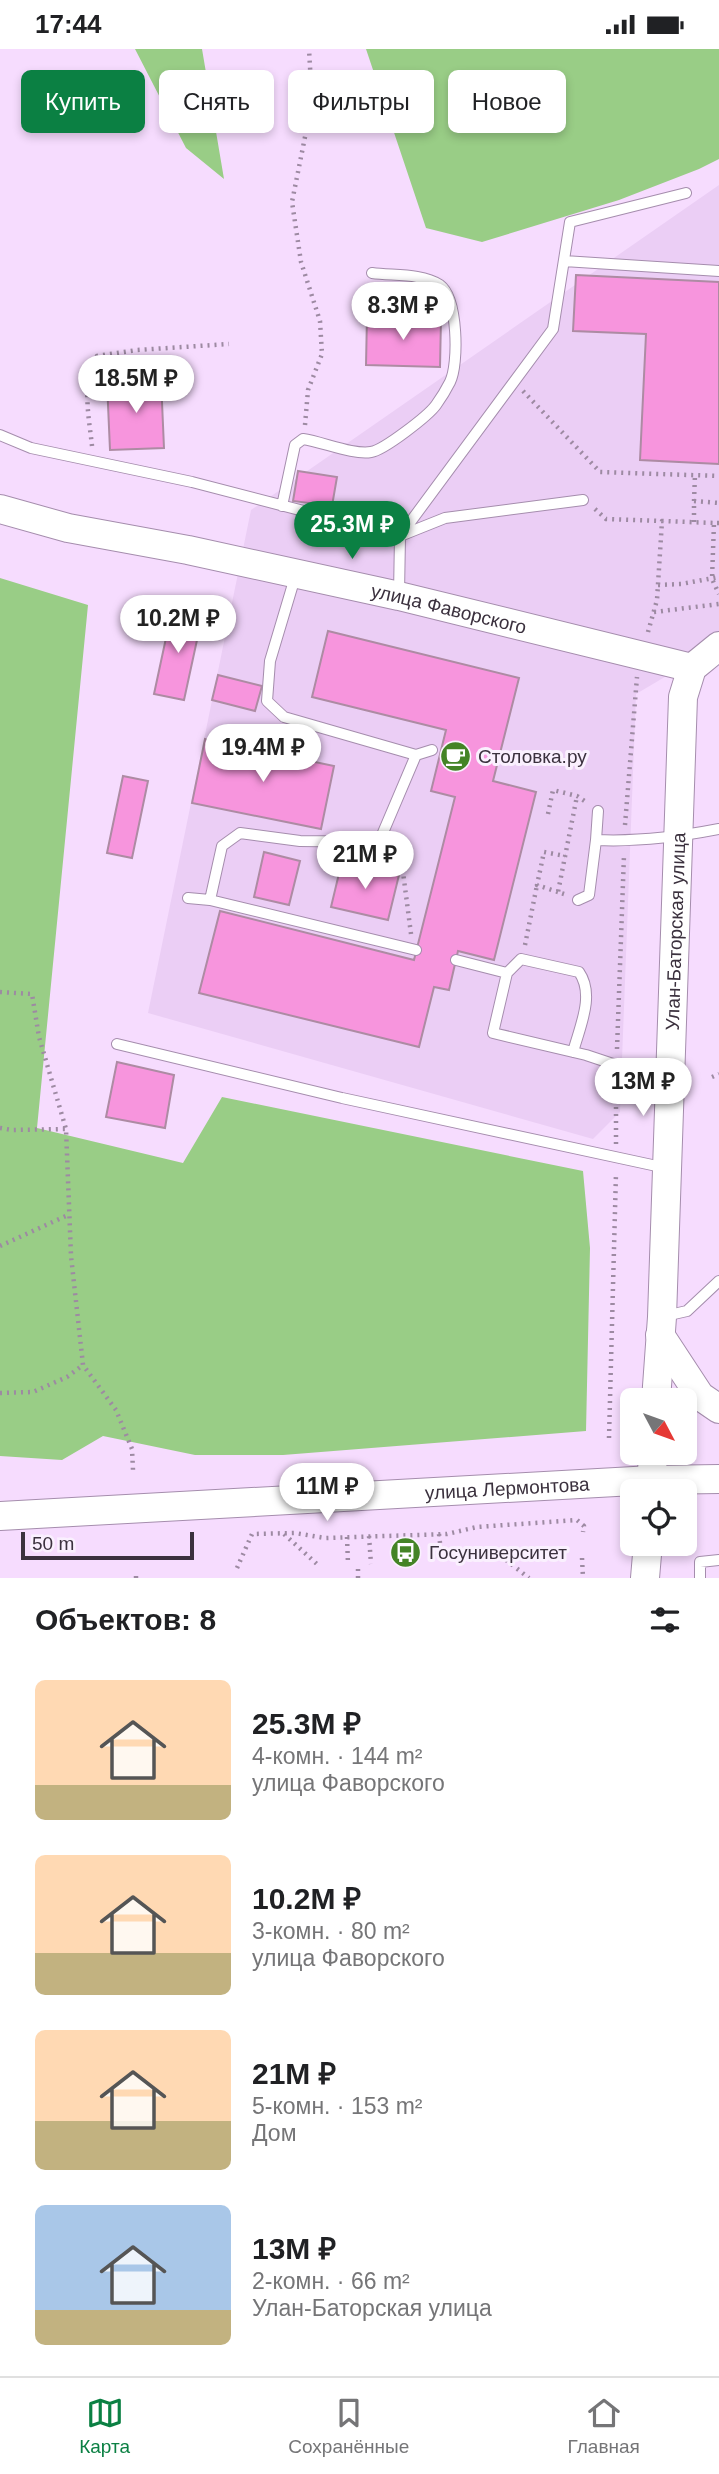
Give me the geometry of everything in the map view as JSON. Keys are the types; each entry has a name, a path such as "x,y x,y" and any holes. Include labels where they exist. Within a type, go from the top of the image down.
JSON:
{"street":[{"name":"улица Фаворского","path":"0,509 68,528 399,596 692,668"},
{"path":"692,668 719,646"},
{"name":"Улан-Баторская улица","path":"657,1388 682,697 692,668"},
{"path":"661,1326 700,1396 719,1409"},
{"name":"улица Лермонтова","path":"0,1516 652,1474 719,1479"},
{"path":"645,1578 647,1556"}],"lane":[{"path":"399,596 400,536 553,329 570,222 686,193"},
{"path":"564,261 719,271"},
{"path":"282,506 295,445 303,439 325,442 359,453 375,452 435,407 452,379 455,333 453,305 443,287 427,279 372,274"},
{"path":"0,435 30,448 192,482 400,536 445,518 583,500"},
{"path":"296,574 270,661 267,701 284,717 416,755 432,750"},
{"path":"210,900 222,846 240,833 300,841 379,842 416,755"},
{"path":"578,901 589,895 598,811"},
{"path":"596,840 677,837 719,829"},
{"path":"188,898 210,900 413,949"},
{"path":"573,1052 587,999 586,982 579,972 521,959 507,974 494,1033 573,1052 669,1083"},
{"path":"456,960 507,974"},
{"path":"117,1044 342,1098 666,1167"},
{"path":"661,1326 687,1311 719,1281"},
{"path":"700,1578 700,1562 719,1560"}],"path":[{"path":"303,439 308,390 322,354 320,321 302,262 292,202 312,101 309,49"},
{"path":"93,461 88,394 90,367 97,355 229,344"},
{"path":"514,382 600,472 719,476"},
{"path":"694,522 695,475"},
{"path":"583,500 606,519 717,523 712,579 719,594"},
{"path":"694,501 719,503"},
{"path":"645,642 659,585 662,521"},
{"path":"659,585 719,577"},
{"path":"654,612 719,604"},
{"path":"548,814 553,790 577,796 598,811"},
{"path":"558,892 577,796"},
{"path":"379,842 403,872 413,949"},
{"path":"524,948 544,852 565,856"},
{"path":"537,885 578,901"},
{"path":"0,992 32,994 39,1037 66,1129 68,1215 83,1364 116,1410 132,1449 133,1470"},
{"path":"712,1077 719,1074"},
{"path":"0,1128 66,1129"},
{"path":"0,1246 68,1215"},
{"path":"0,1393 33,1392 67,1377 83,1364"},
{"path":"237,1568 252,1534 284,1533 325,1538 439,1534 477,1527 577,1520 584,1526 583,1532"},
{"path":"284,1533 318,1565"},
{"path":"439,1534 442,1561"},
{"path":"369,1536 370,1564"},
{"path":"347,1537 348,1564"},
{"path":"582,1557 583,1578"},
{"path":"506,1560 529,1578"},
{"path":"358,1578 359,1564"}],"shaded area":[{"path":"719,185 719,645 636,694 620,1112 593,1139 148,1013 251,510"}],"green space":[{"path":"135,49 202,49 206,70 159,70 159,96"},
{"path":"366,49 719,49 719,159 619,200 482,242 426,228 394,133 434,133 434,70 373,70"},
{"path":"178,133 216,133 224,179 186,148"},
{"path":"0,578 88,605 37,1128 183,1163 222,1097 583,1171 590,1248 586,1431 283,1455 195,1455 103,1436 62,1460 0,1456"}],"building":[{"path":"576,275 719,282 719,464 640,460 646,334 573,331"},
{"path":"367,316 441,318 440,367 366,365"},
{"path":"161,379 164,448 110,450 107,382"},
{"path":"298,471 337,477 332,506 293,501"},
{"path":"172,610 202,617 184,700 154,694"},
{"path":"328,631 519,678 493,781 536,792 494,960 458,951 449,990 434,987 419,1047 199,993 220,911 414,960 455,797 431,791 446,730 312,697"},
{"path":"218,675 262,686 255,711 212,700"},
{"path":"205,739 334,766 321,829 192,803"},
{"path":"123,776 148,781 132,858 107,853"},
{"path":"264,852 300,861 289,905 254,897"},
{"path":"342,861 399,875 388,920 331,907"},
{"path":"117,1062 174,1075 165,1128 106,1117"}],"place":[{"name":"Столовка.ру","path":"455,756"},
{"name":"Госуниверситет","path":"406,1552"}]}
